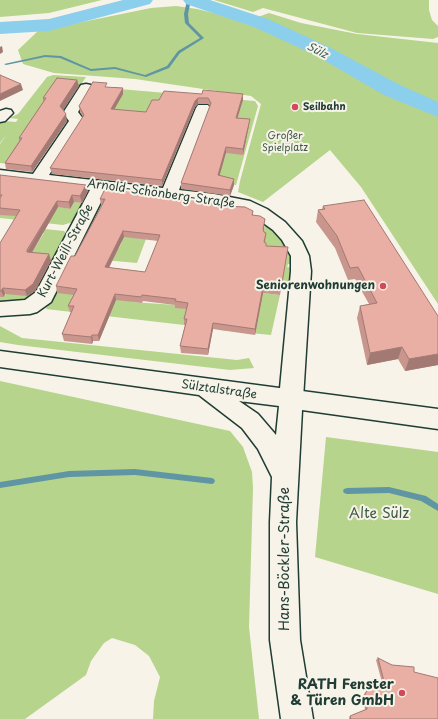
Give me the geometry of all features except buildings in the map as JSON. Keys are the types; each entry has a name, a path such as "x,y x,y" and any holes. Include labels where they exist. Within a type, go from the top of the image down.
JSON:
{"street":[{"path":"38,179 77,120 70,112 86,88"},
{"path":"169,194 203,108"},
{"name":"Arnold-Schönberg-Straße","path":"0,175 214,199 244,205 262,213 279,226 289,236 300,256 301,271 291,399"},
{"name":"Kurt-Weill-Straße","path":"0,309 22,309 34,306 44,297 101,186"},
{"name":"Sülztalstraße","path":"0,359 438,419"},
{"path":"204,388 250,421 267,442 285,476"},
{"name":"Hans-Böckler-Straße","path":"291,399 285,476 285,640 297,719"}],"green space":[{"path":"0,0 102,0 49,13 0,17"},
{"path":"214,0 429,0 429,10 432,20 438,26 438,37 433,39 357,33 263,8 253,12"},
{"name":"Großer Spielplatz","path":"176,6 197,9 247,21 269,13 301,23 357,34 438,43 438,304 361,187 330,150 263,202 238,192 261,104 251,96 135,79 54,73 23,64 18,50 38,31 151,8"},
{"path":"53,75 86,77 80,86 58,84 10,164 0,163 0,144 7,134 0,143 0,123 3,121 16,122 18,119 9,118 18,114 47,77"},
{"path":"108,88 178,94 151,108 87,167 93,113"},
{"path":"243,100 255,101 258,106 236,185 212,182 224,160"},
{"path":"0,195 70,209 74,202 85,203 76,221 63,225 0,218"},
{"path":"265,223 278,233 290,251 293,264 288,264 287,267 293,268 293,283 264,280 263,249 265,239 263,234"},
{"path":"26,227 64,231 68,235 49,276 43,275 41,279 47,279 40,292 18,305 0,304 0,297 4,297 44,233"},
{"path":"125,233 146,239 137,263 93,259 119,248 122,242 120,239 123,239"},
{"path":"65,271 132,302 176,305 263,293 280,295 271,335 219,330 220,326 185,322 184,325 46,309"},
{"path":"0,326 22,338 237,360 249,358 254,368 230,370 18,345 0,342"},
{"path":"0,381 230,431 243,447 252,472 253,488 249,627 259,719 153,719 154,701 160,677 149,656 135,645 112,638 104,643 91,661 86,675 25,719 0,719"},
{"name":"Alte Sülz","path":"326,437 438,452 438,594 315,557"}],"waterway":[{"name":"Sülz","path":"0,28 49,25 144,0"},
{"path":"6,64 45,56 61,57 91,70 115,68 145,76 168,67 179,52 202,38 187,23 186,14 189,0"},
{"name":"Sülz","path":"192,0 261,23 322,51 392,90 438,110"},
{"path":"0,485 69,474 135,472 212,481"},
{"name":"Alte Sülz","path":"347,491 389,490 423,498 438,508"}],"place":[{"name":"Seilbahn","path":"295,107"},
{"name":"Seniorenwohnungen","path":"383,286"},
{"name":"RATH Fenster & Türen GmbH","path":"402,693"}]}
